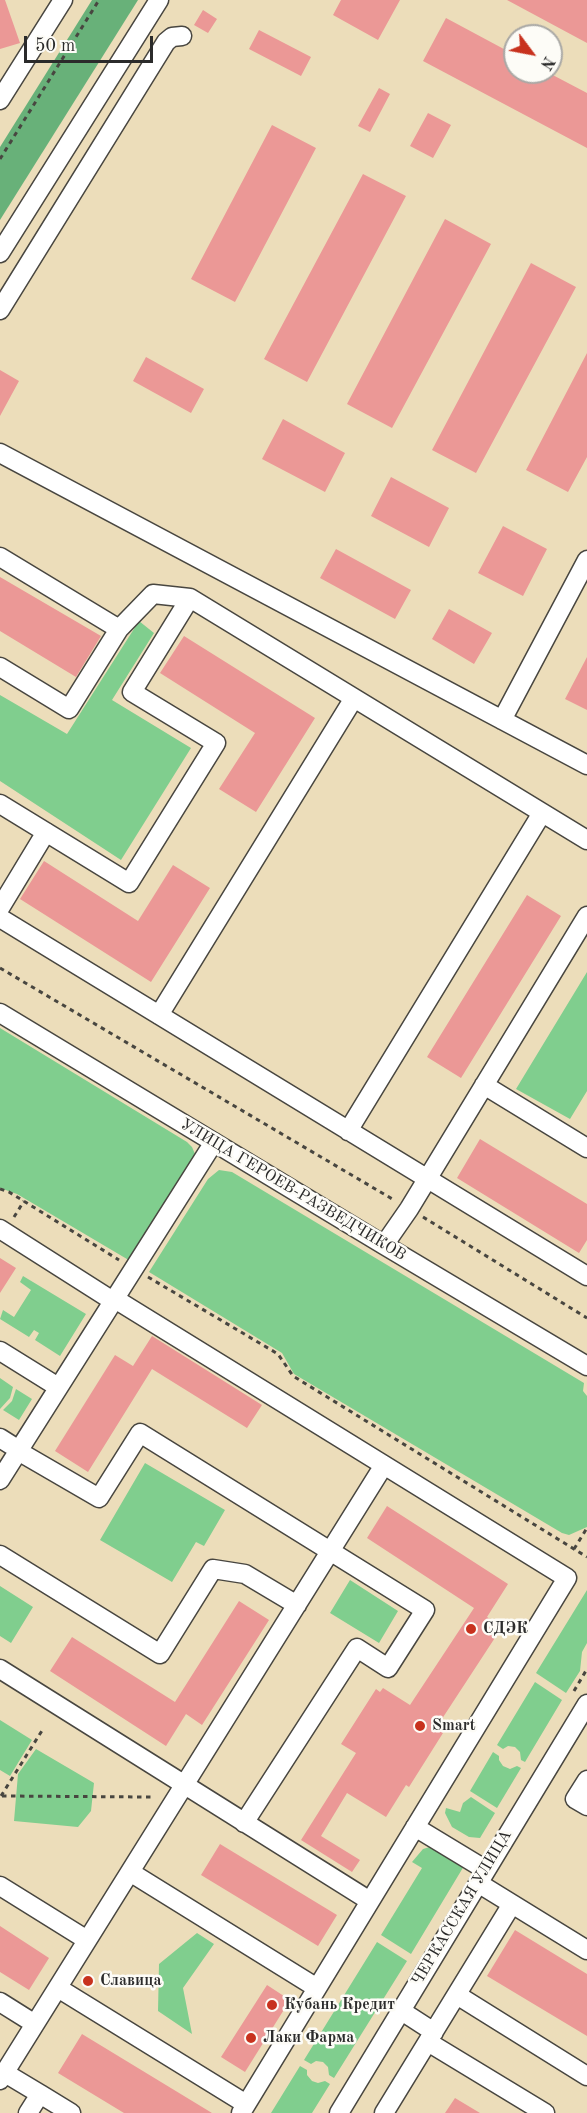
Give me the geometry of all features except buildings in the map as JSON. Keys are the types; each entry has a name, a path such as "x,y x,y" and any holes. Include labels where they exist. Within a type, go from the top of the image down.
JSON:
{"street":[{"path":"0,253 159,0"},
{"path":"0,100 59,1"},
{"path":"0,310 166,42 172,37 182,36"},
{"path":"0,453 587,765"},
{"path":"0,557 119,629"},
{"path":"502,720 587,560"},
{"path":"0,667 69,709 119,629 153,594 190,598 587,840"},
{"path":"0,804 129,883 216,743 132,692 190,598"},
{"path":"159,1015 354,698"},
{"path":"348,1131 542,813"},
{"path":"0,908 46,832"},
{"path":"0,918 587,1276"},
{"path":"384,1245 427,1179 586,918"},
{"name":"УЛИЦА ГЕРОЕВ-РАЗВЕДЧИКОВ","path":"0,1012 587,1366"},
{"path":"484,1085 587,1148"},
{"path":"0,1480 214,1142"},
{"path":"0,1229 567,1578 243,2109 58,1988"},
{"path":"0,1351 58,1388"},
{"path":"0,1438 99,1498 140,1433 425,1610 388,1668 357,1648 244,1822"},
{"path":"71,2113 40,2094 2,2076 384,1465"},
{"path":"0,1555 160,1654 213,1569 244,1574 297,1605"},
{"path":"0,1669 370,1901"},
{"name":"ЧЕРКАССКАЯ УЛИЦА","path":"339,2113 587,1704"},
{"path":"587,1780 575,1799 587,1806"},
{"path":"415,1827 482,1876 512,1904 587,1950"},
{"path":"130,1872 317,1988"},
{"path":"0,1886 87,1940"},
{"path":"384,2113 512,1904"},
{"path":"457,1995 587,2076"},
{"path":"0,2002 35,2024"},
{"path":"400,2010 431,2037 545,2113"},
{"path":"28,2113 40,2094"}],"path":[{"path":"0,159 99,0"},
{"path":"0,968 408,1209 587,1318"},
{"path":"0,1189 9,1192 278,1354 293,1376 587,1557"},
{"path":"574,1549 587,1528"},
{"path":"1,1796 43,1729"},
{"path":"1,1796 152,1797"}],"green space":[{"path":"92,0 138,0 0,220 0,147"},
{"path":"139,621 154,633 112,700 191,748 121,860 0,781 0,695 67,734"},
{"path":"587,972 587,1091 570,1119 516,1089"},
{"path":"0,1028 192,1147 195,1162 132,1262 17,1194 0,1188"},
{"path":"219,1170 232,1172 584,1383 583,1391 587,1396 587,1527 569,1535 562,1533 294,1374 282,1353 149,1272 208,1179"},
{"path":"23,1276 86,1314 60,1356 35,1340 39,1333 34,1330 29,1337 0,1319 3,1310 14,1317 31,1290 20,1282"},
{"path":"0,1378 13,1387 10,1398 0,1409"},
{"path":"16,1389 32,1399 19,1420 3,1410 12,1401"},
{"path":"145,1463 225,1510 204,1546 196,1542 172,1582 100,1540"},
{"path":"350,1580 398,1611 379,1643 330,1613"},
{"path":"0,1586 33,1607 11,1643 0,1636"},
{"path":"587,1590 587,1643 582,1652 580,1671 566,1693 536,1673"},
{"path":"535,1682 562,1700 525,1762 521,1760 520,1752 515,1747 508,1746 503,1749 497,1745"},
{"path":"0,1720 32,1740 10,1776 0,1770"},
{"path":"36,1749 94,1783 91,1811 78,1827 14,1821 18,1774"},
{"path":"493,1752 499,1756 503,1766 510,1769 517,1766 521,1768 497,1808 470,1791"},
{"path":"471,1797 495,1813 480,1838 469,1837 452,1827 445,1813 446,1808 460,1812 463,1803"},
{"path":"433,1846 464,1866 411,1954 381,1935 422,1868 412,1862 423,1849"},
{"path":"197,1933 214,1944 183,1988 192,2034 158,2011 159,1964"},
{"path":"377,1942 407,1961 334,2078 329,2075 328,2067 323,2062 316,2061 311,2064 304,2060"},
{"path":"300,2066 307,2070 307,2075 312,2081 318,2083 325,2081 330,2084 312,2113 271,2113"}],"place":[{"name":"СДЭК","path":"471,1629"},
{"name":"Smart","path":"420,1726"},
{"name":"Славица","path":"88,1981"},
{"name":"Кубань Кредит","path":"272,2005"},
{"name":"Лаки Фарма","path":"251,2038"}]}
